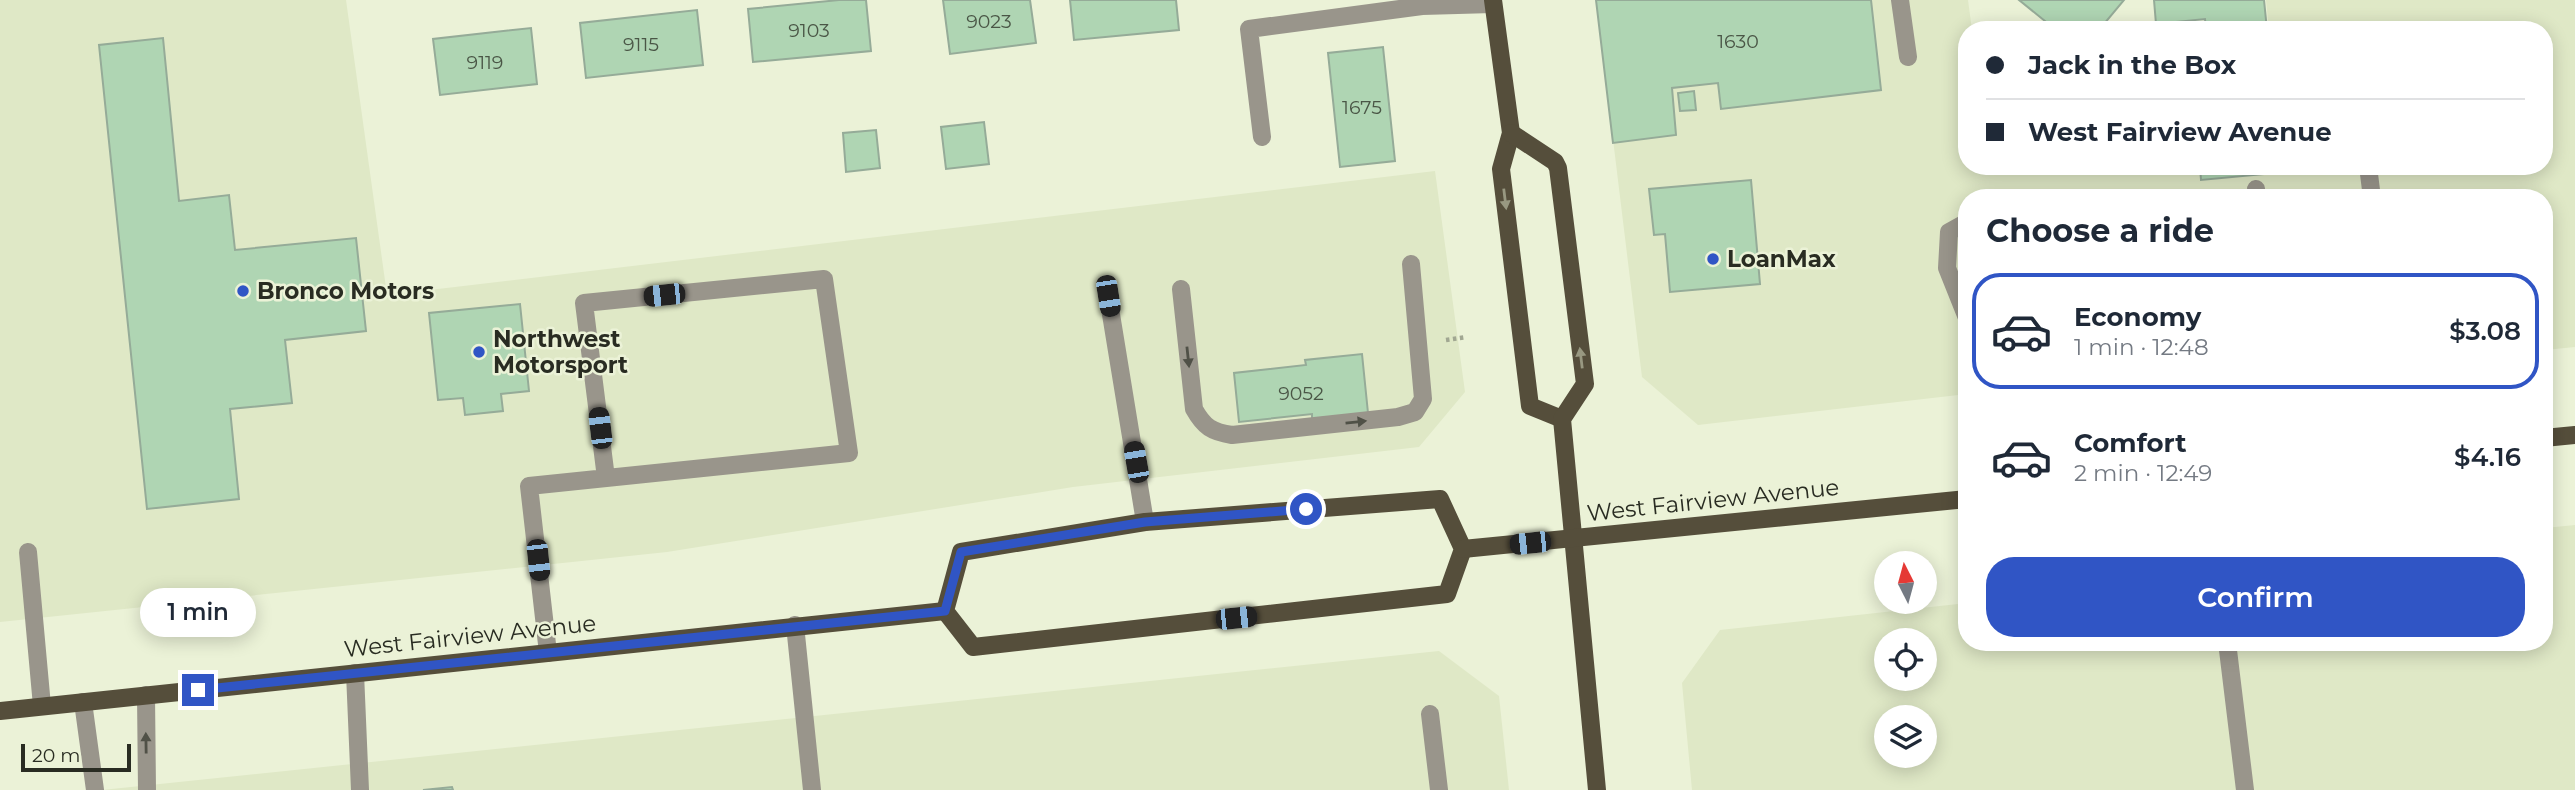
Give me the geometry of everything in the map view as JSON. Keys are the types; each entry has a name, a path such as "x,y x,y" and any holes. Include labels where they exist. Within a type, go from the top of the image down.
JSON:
{"main road":[{"path":"1493,2 1511,133 1501,169 1530,406 1562,419"},
{"path":"1511,133 1555,162 1558,168 1585,384 1562,419 1597,790"},
{"path":"2553,437 2575,435"},
{"path":"1440,499 1463,550 1447,594 973,647 945,611 961,552 1145,522 1440,499"},
{"name":"West Fairview Avenue","path":"1463,550 1958,500"},
{"name":"West Fairview Avenue","path":"0,710 945,611"}],"lane":[{"path":"1900,0 1908,57"},
{"path":"1262,137 1249,29 1422,6 1493,2"},
{"path":"1958,227 1949,232 1947,268 1958,296"},
{"path":"1181,289 1194,409 1202,424 1215,433 1232,435 1384,419 1415,412 1423,399 1411,264"},
{"path":"548,653 529,486 849,453 824,279 584,303 606,478"},
{"path":"1108,296 1145,522"},
{"path":"28,552 42,706"},
{"path":"795,625 812,790"},
{"path":"2228,651 2245,790"},
{"path":"355,673 360,790"},
{"path":"146,695 147,790"},
{"path":"83,702 95,790"},
{"path":"1430,714 1439,790"}],"shaded area":[{"path":"0,0 346,0 387,295 1435,171 1465,392 1419,447 1073,487 667,552 0,622"},
{"path":"1596,0 1968,0 1971,21 1958,21 1958,175 2553,175 2553,21 2268,21 2266,0 2575,0 2575,347 2553,349 2553,189 1958,189 1958,395 1698,425 1642,377"},
{"path":"2575,525 2575,790 1692,790 1682,683 1720,630 1874,613 1937,614 1937,606 1958,604 1958,651 2553,651 2553,527"},
{"path":"1439,651 1499,696 1509,790 102,790"}],"building":[{"path":"866,0 871,51 753,62 748,9"},
{"path":"943,0 1030,0 1036,43 950,54"},
{"path":"1070,0 1176,0 1179,30 1074,40"},
{"path":"1596,0 1871,0 1881,90 1721,109 1718,83 1672,88 1676,135 1613,143"},
{"path":"2019,0 2124,0 2106,21 2045,21"},
{"path":"2154,0 2264,0 2266,21 2205,19 2156,21"},
{"path":"697,10 703,65 586,78 580,23"},
{"path":"531,28 537,84 440,95 433,39"},
{"name":"Bronco Motors","path":"163,38 179,201 229,195 235,250 356,238 366,331 285,340 292,403 230,409 239,499 147,509 99,45"},
{"path":"1383,47 1395,161 1340,167 1328,53"},
{"path":"1694,91 1696,110 1680,111 1678,93"},
{"path":"984,122 989,164 946,169 941,127"},
{"path":"876,130 880,168 846,172 843,133"},
{"path":"2201,175 2254,175 2201,180"},
{"name":"LoanMax","path":"1751,180 1760,284 1670,292 1665,234 1654,235 1649,189"},
{"name":"Northwest Motorsport","path":"520,304 529,391 501,394 503,411 465,415 463,398 438,400 429,313"},
{"path":"1362,354 1368,413 1312,419 1312,414 1239,422 1234,373 1306,365 1305,360"},
{"path":"452,787 453,790 423,790"}],"place":[{"name":"LoanMax","path":"1713,259"},
{"name":"Bronco Motors","path":"243,291"},
{"name":"Northwest Motorsport","path":"479,352"}],"route":[{"path":"198,690 945,611 961,552 1145,522 1306,509"}]}
